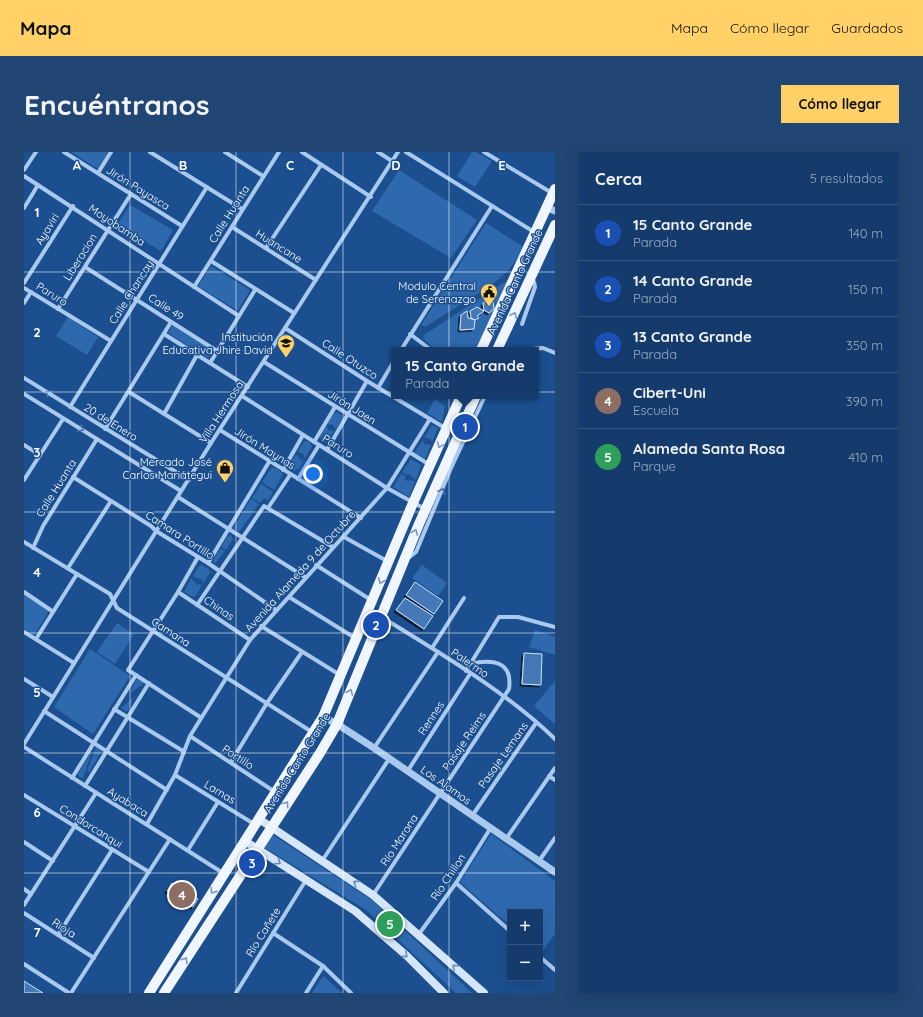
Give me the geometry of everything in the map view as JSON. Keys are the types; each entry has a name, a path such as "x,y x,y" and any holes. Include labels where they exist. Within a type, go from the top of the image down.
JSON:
{"main road":[{"name":"Avenida Canto Grande","path":"482,347 534,232 552,201"},
{"name":"Avenida Canto Grande","path":"498,347 555,224"},
{"name":"Avenida Canto Grande","path":"164,993 337,724 425,509 475,399"},
{"name":"Avenida Canto Grande","path":"149,993 323,717 413,503 446,429 456,401"},
{"path":"257,822 271,827 374,895 484,993"},
{"path":"245,841 355,911 440,991"}],"street":[{"path":"24,170 36,152"},
{"name":"Jirón Payasca","path":"64,152 182,226"},
{"path":"98,173 111,152"},
{"path":"150,152 158,154 207,187 242,208"},
{"name":"Calle Huanta","path":"194,287 232,227 242,208 279,152"},
{"path":"302,152 370,196"},
{"path":"378,152 392,161"},
{"name":"Villa Hermosa","path":"24,746 44,711 181,491 398,152"},
{"path":"406,152 534,232"},
{"path":"484,152 552,201"},
{"path":"228,153 263,176"},
{"path":"266,248 321,165"},
{"name":"Moyobamba","path":"24,176 73,206 239,316"},
{"path":"24,208 38,185"},
{"name":"Calle Chancay","path":"70,407 207,187"},
{"name":"Liberacion","path":"58,309 131,194"},
{"name":"Ayaviri","path":"24,283 73,206"},
{"path":"403,347 492,206"},
{"name":"Huancane","path":"232,227 316,280"},
{"path":"211,261 294,314"},
{"name":"Calle 49","path":"85,267 217,351"},
{"path":"522,324 535,287 534,282 530,278"},
{"name":"Paruro","path":"24,288 111,341"},
{"path":"210,363 256,290"},
{"path":"24,303 31,292"},
{"path":"105,429 171,322"},
{"name":"Calle Otuzco","path":"285,328 391,396"},
{"path":"164,334 248,387"},
{"path":"410,334 427,347"},
{"path":"539,348 543,348 555,353"},
{"path":"164,414 197,356"},
{"name":"Jirón Jaen","path":"264,362 430,465"},
{"path":"378,388 391,366"},
{"name":"20 de Enero","path":"24,378 189,480"},
{"path":"327,450 367,381"},
{"path":"128,392 212,443"},
{"name":"20 de Enero","path":"24,394 181,491"},
{"name":"Paruro","path":"242,396 387,488 425,509"},
{"name":"Calle Otuzco","path":"396,399 446,429"},
{"path":"404,560 411,557 416,552 451,468 484,399"},
{"path":"314,442 335,407"},
{"path":"24,480 63,419"},
{"name":"Avenida Alameda 9 de Octubre","path":"147,824 175,775 183,751 200,717 250,640 305,577 361,518 387,488 430,420"},
{"name":"Jirón Maynas","path":"220,430 361,518"},
{"path":"283,470 303,435"},
{"name":"Calle Huanta","path":"34,548 43,526 97,439"},
{"path":"24,445 40,455"},
{"path":"298,479 319,445"},
{"path":"208,563 270,462"},
{"path":"268,508 290,474"},
{"name":"Camara Portillo","path":"73,477 151,526 156,532 208,563 276,610"},
{"path":"178,497 228,530 305,577"},
{"path":"68,568 111,501"},
{"path":"197,605 264,506 333,547"},
{"path":"344,536 388,562"},
{"name":"Camana","path":"24,542 110,594 117,608 314,733"},
{"path":"198,557 178,592 128,670 200,717"},
{"name":"Palermo","path":"316,565 371,604 382,616 468,672 504,698 555,739"},
{"path":"36,639 76,574"},
{"path":"24,592 52,611"},
{"name":"Chinas","path":"178,592 250,640"},
{"path":"289,597 356,638"},
{"path":"432,648 464,598"},
{"name":"Rennes","path":"407,772 468,672 470,664 499,617 518,617 555,627"},
{"path":"261,626 340,676"},
{"path":"24,632 74,663"},
{"path":"231,762 267,703 302,652"},
{"path":"374,748 438,652"},
{"name":"Pasaje Reims","path":"439,794 509,689 509,674 505,668 498,663 488,661 470,664"},
{"path":"72,778 136,675"},
{"path":"24,679 53,697"},
{"path":"84,786 149,683"},
{"path":"114,709 183,751"},
{"path":"44,711 167,790"},
{"name":"Los Alamos","path":"323,717 337,724 374,748 490,829 555,872"},
{"name":"Pasaje Lemans","path":"472,816 536,723"},
{"name":"Portillo","path":"190,736 276,792"},
{"name":"Ayabaca","path":"24,746 84,786 170,838 223,874"},
{"path":"322,861 389,759"},
{"path":"506,839 555,768"},
{"name":"Lamas","path":"175,775 218,802 257,822"},
{"path":"549,776 555,780"},
{"path":"24,905 96,793"},
{"name":"Condorcanqui","path":"24,794 149,872"},
{"name":"Río Marona","path":"374,895 439,794"},
{"path":"188,850 218,802"},
{"name":"Río Chillon","path":"419,934 456,883 490,829"},
{"path":"24,964 70,993 170,838"},
{"path":"539,861 555,838"},
{"path":"24,842 53,861"},
{"path":"58,935 112,850"},
{"name":"Río Cañete","path":"236,993 306,880"},
{"path":"456,883 507,928"},
{"path":"24,889 31,894"},
{"name":"Rioja","path":"24,913 94,958"},
{"path":"273,933 323,966 351,993"},
{"path":"543,960 555,970"},
{"path":"306,993 323,966"}],"shaded area":[{"path":"71,152 108,152 98,169"},
{"path":"472,152 476,152 492,161 475,187 457,176"},
{"path":"399,170 477,220 451,258 372,211"},
{"path":"130,205 173,230 161,251 117,225"},
{"path":"486,223 525,248 508,271 493,284 425,327 421,325"},
{"path":"211,266 250,290 238,311 198,286"},
{"path":"511,278 480,347 432,347 423,338 424,335"},
{"path":"68,317 98,337 87,355 56,336"},
{"path":"173,324 213,350 208,358 168,333"},
{"path":"435,399 445,406 442,422 427,413"},
{"path":"337,412 341,415 342,420 336,430 333,425 327,424 333,414"},
{"path":"432,425 438,428 432,442 430,439 424,438"},
{"path":"326,426 328,427 328,430 334,431 328,441 324,442 320,437"},
{"path":"423,440 424,444 431,445 425,459 414,453"},
{"path":"305,441 310,442 312,447 305,458 303,454 297,452"},
{"path":"296,454 301,460 304,459 299,468 294,471 289,466"},
{"path":"411,459 421,465 416,480 409,474 406,475 402,472"},
{"path":"272,467 276,468 283,474 274,490 262,482"},
{"path":"401,474 405,476 405,480 415,482 409,497 393,487"},
{"path":"261,484 273,492 268,501 264,498 260,503 252,498"},
{"path":"251,499 259,504 239,532 233,528"},
{"path":"231,535 233,539 226,550 221,547 228,536"},
{"path":"220,549 225,551 215,564 213,560"},
{"path":"202,565 209,570 210,573 203,583 201,579 193,577 198,567"},
{"path":"422,565 447,583 438,596 412,578"},
{"path":"191,578 197,585 202,585 196,596 193,597 184,592"},
{"path":"24,594 49,611 34,636 24,629"},
{"path":"117,623 134,634 115,664 97,652"},
{"path":"535,630 555,637 555,655 529,647"},
{"path":"90,649 130,676 93,734 54,707"},
{"path":"137,679 144,683 129,694 129,693"},
{"path":"555,681 555,724 534,706"},
{"path":"134,697 127,712 121,708"},
{"path":"96,747 102,751 89,772 87,771"},
{"path":"91,754 83,779 77,775"},
{"path":"270,833 372,900 472,993 456,993 366,910 262,846"},
{"path":"491,834 555,881 555,934 543,949 543,909 507,909 507,923 460,882"},
{"path":"323,976 342,993 312,993"}],"building":[{"path":"488,300 493,302 494,309 489,313 484,310 483,303"},
{"path":"477,307 484,311 477,316 479,318 475,320 471,318 470,311"},
{"path":"467,311 468,318 475,320 474,329 460,330 461,315"},
{"path":"415,582 443,601 434,614 406,595"},
{"path":"405,598 433,616 424,629 396,610"},
{"path":"524,653 542,654 541,685 522,684"},
{"path":"172,883 198,899 193,907 167,891"},
{"path":"24,981 43,993 24,993"}],"place":[{"name":"Modulo Central de Serenazgo","path":"489,307"},
{"name":"Institución Educativa Jhire David","path":"286,358"},
{"name":"15 Canto Grande","path":"465,427"},
{"name":"Mercado José Carlos Mariátegui","path":"225,483"},
{"name":"14 Canto Grande","path":"376,625"},
{"name":"13 Canto Grande","path":"252,863"},
{"name":"Cibert-Uni","path":"182,895"},
{"name":"Alameda Santa Rosa","path":"390,924"}]}
